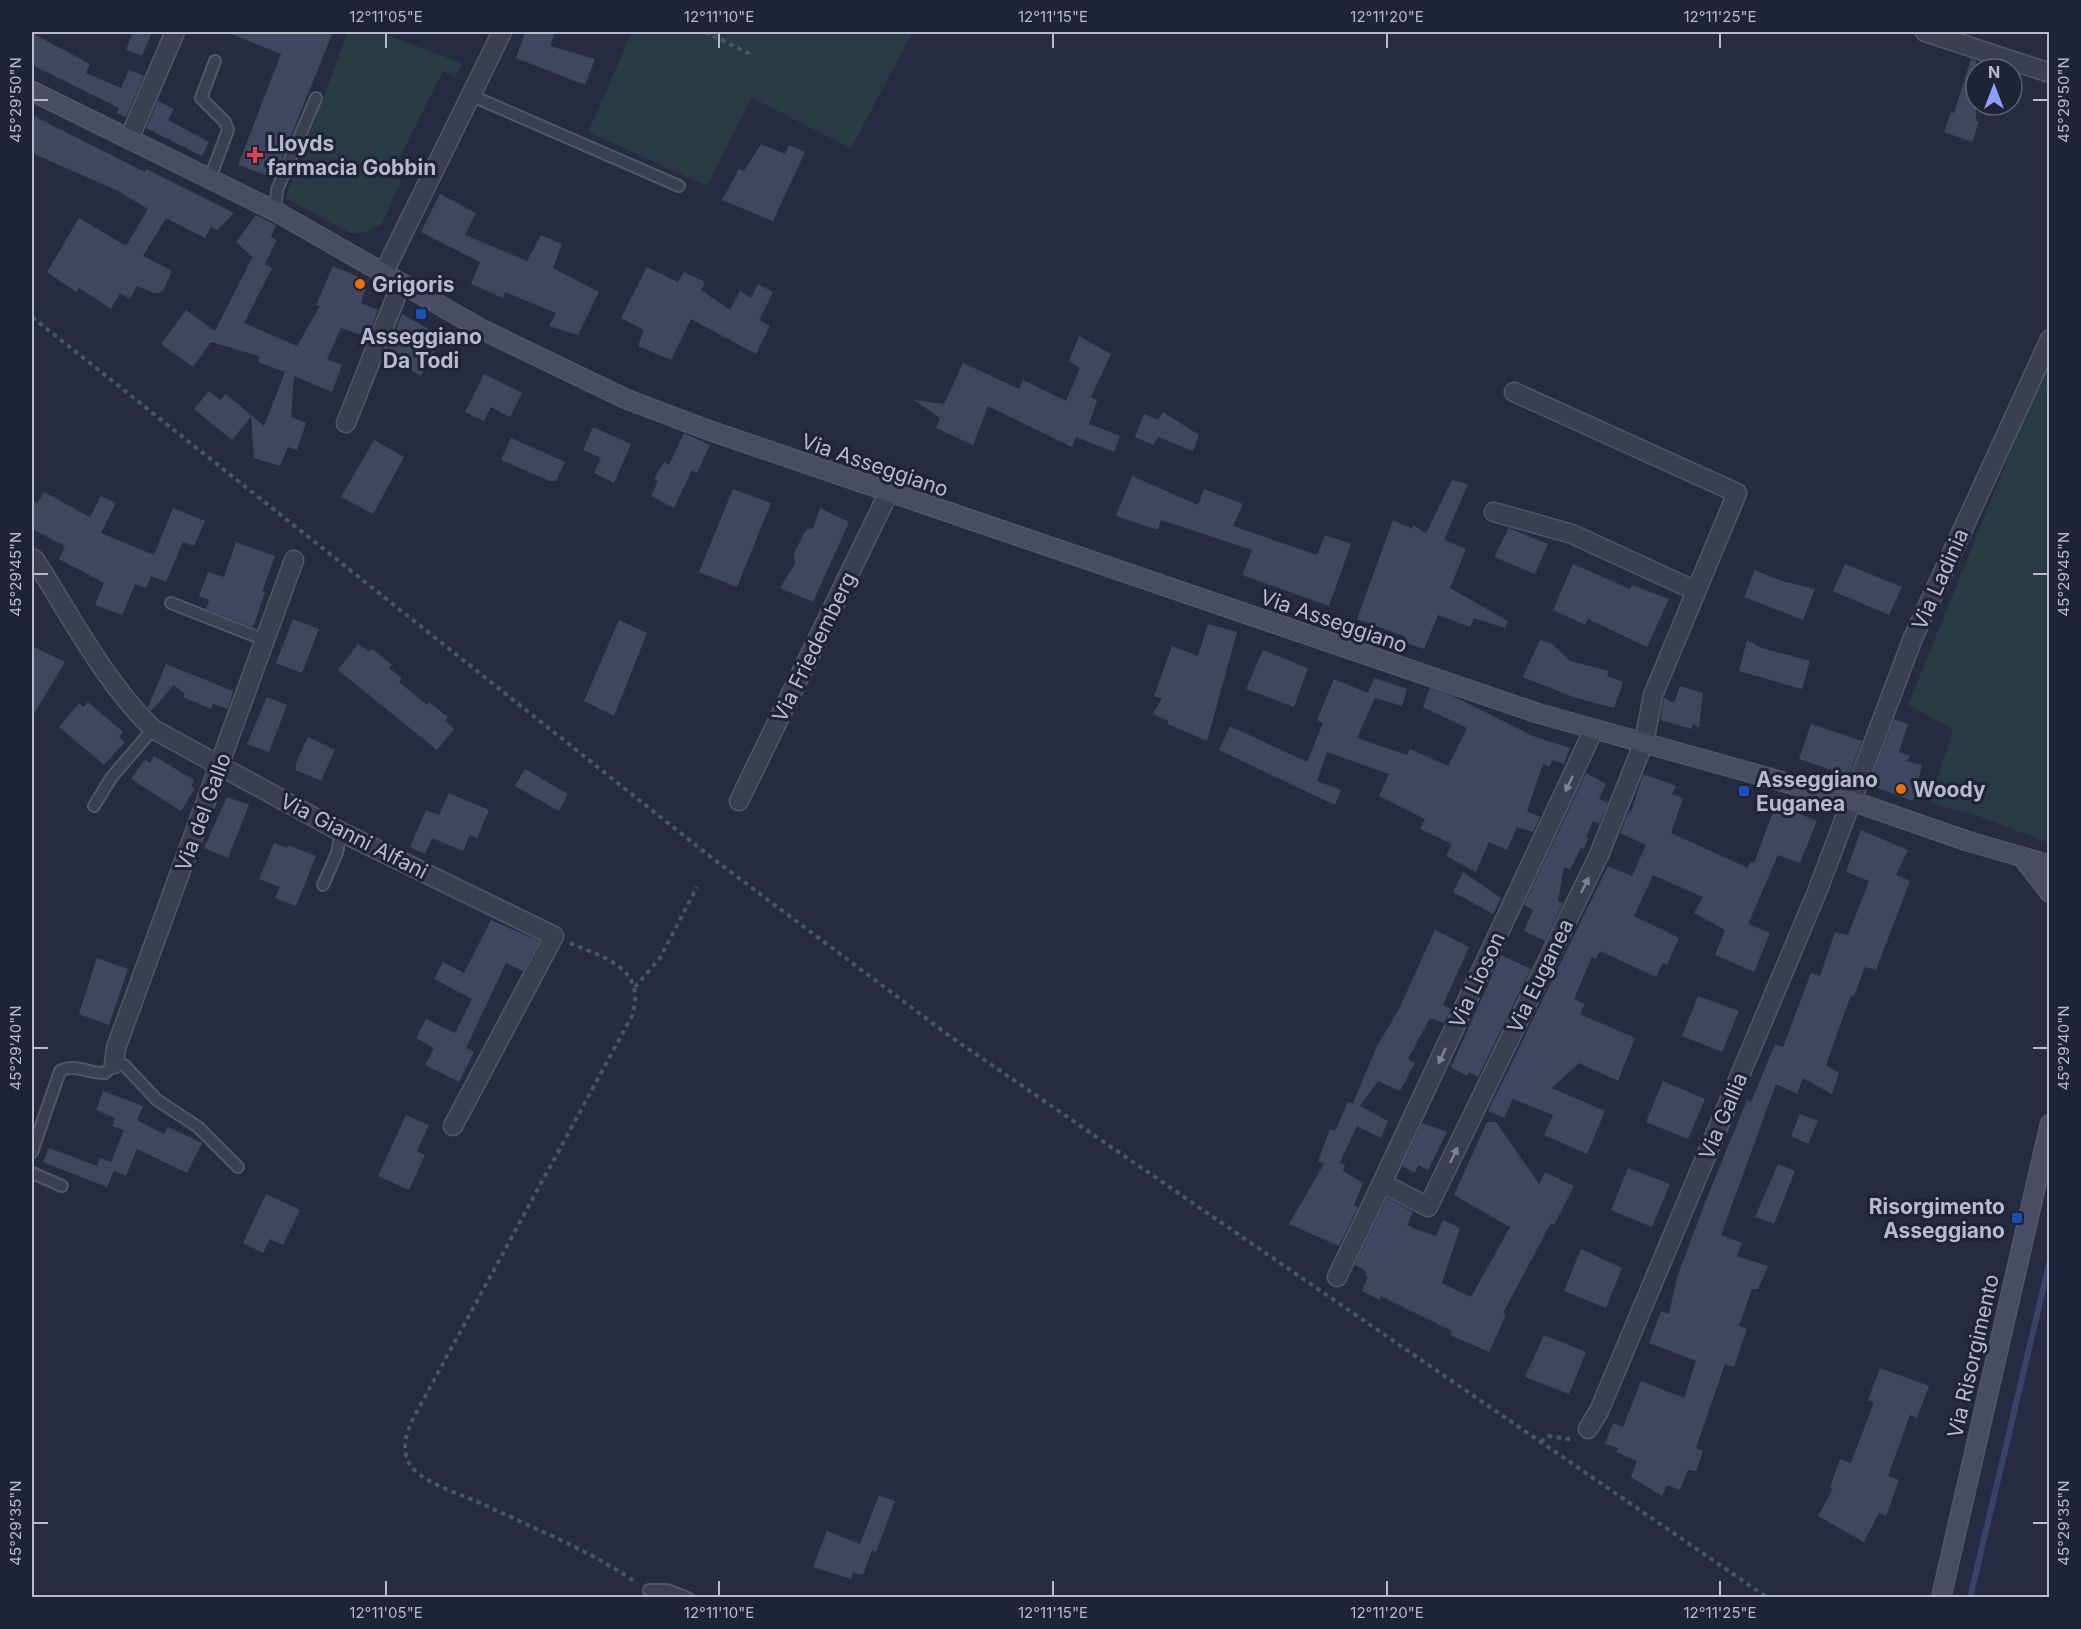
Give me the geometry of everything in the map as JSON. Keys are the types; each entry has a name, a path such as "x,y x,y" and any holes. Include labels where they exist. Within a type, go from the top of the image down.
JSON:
{"street":[{"path":"129,139 175,32"},
{"path":"383,274 502,32"},
{"path":"1925,32 2049,72"},
{"name":"Via Asseggiano","path":"32,91 275,211 483,330 626,399 888,494 1593,731 1644,741 1852,801 1967,841 2049,865"},
{"path":"346,423 401,284"},
{"name":"Via Ladinia","path":"1852,801 1913,638 2049,339"},
{"path":"1514,392 1737,493 1653,695 1644,741"},
{"name":"Via Friedemberg","path":"739,801 888,494"},
{"path":"1494,512 1572,534 1696,591"},
{"name":"Via del Gallo","path":"114,1064 116,1048 294,560"},
{"name":"Via Gianni Alfani","path":"33,561 112,682 132,709 153,729 341,832 555,936"},
{"name":"Via Lioson","path":"1337,1276 1593,731"},
{"name":"Via Euganea","path":"1382,1183 1428,1207 1599,855 1644,741"},
{"name":"Via Gallia","path":"1588,1429 1599,1411 1817,892 1852,801"},
{"path":"2022,857 2049,893"},
{"path":"453,1125 555,936"},
{"name":"Via Risorgimento","path":"1941,1598 2049,1124"}],"lane":[{"path":"210,178 228,130 225,122 201,98 216,61"},
{"path":"470,95 679,186"},
{"path":"275,211 278,190 316,98"},
{"path":"171,603 265,640"},
{"path":"94,806 111,778 153,729"},
{"path":"323,885 337,853 341,832"},
{"path":"32,1152 60,1071 73,1067 96,1073 105,1072 114,1064 124,1065 157,1100 198,1127 238,1167"},
{"path":"32,1173 62,1186"},
{"path":"649,1590 667,1590 688,1598"}],"path":[{"path":"705,32 752,55"},
{"path":"32,317 712,858 872,978 1162,1184 1768,1598"},
{"path":"634,987 660,958 697,887"},
{"path":"555,936 613,961 629,975 634,987 636,1002 632,1016 415,1414 406,1434 405,1449 410,1463 423,1477 624,1574 649,1590"},
{"path":"1541,1442 1548,1436 1572,1441 1588,1429"}],"shaded area":[{"path":"348,32 378,32 462,63 455,77 443,71 392,174 401,181 382,224 363,233 350,233 285,198"},
{"path":"632,32 913,32 851,148 752,98 707,186 588,132"},
{"path":"2049,357 2049,843 1973,814 1930,803 1953,729 1908,705"}],"building":[{"path":"133,32 152,32 142,56 126,50"},
{"path":"226,32 333,32 274,178 238,165 281,54"},
{"path":"525,32 555,32 550,46 595,59 585,85 516,58"},
{"path":"32,33 90,64 86,73 121,88 129,70 144,76 126,117 117,113 119,108 32,65"},
{"path":"1964,81 1964,117 1976,117 1976,121 1979,122 1972,142 1944,132 1951,112 1954,113"},
{"path":"158,101 174,109 168,120 209,142 202,156 146,128"},
{"path":"32,115 145,172 146,169 234,213 217,230 211,227 205,238 166,218 143,256 172,271 164,289 159,293 154,293 137,286 130,299 120,293 111,309 79,288 76,292 47,272 79,218 126,246 148,209 118,191 32,153"},
{"path":"761,144 785,154 789,145 805,152 773,221 722,200 739,169 744,171"},
{"path":"440,194 476,213 465,235 527,261 541,235 562,244 553,268 599,292 578,335 549,326 556,313 505,292 503,298 471,284 480,262 421,232"},
{"path":"256,215 276,225 271,237 277,240 265,264 272,268 244,323 297,346 320,306 316,305 333,266 368,281 361,303 378,310 368,337 341,328 327,359 342,365 332,392 294,376 291,417 306,423 297,450 288,447 280,466 254,458 251,417 232,440 194,409 209,391 220,400 226,394 264,426 285,372 258,362 259,356 211,342 193,367 161,344 186,310 215,331 252,258 255,259 236,242"},
{"path":"647,267 678,282 684,272 705,282 701,290 730,310 740,291 751,298 758,284 773,292 759,320 770,326 756,354 691,319 671,360 638,346 644,330 621,318"},
{"path":"402,314 441,336 421,376 385,356"},
{"path":"1079,336 1111,354 1091,397 1097,400 1089,424 1120,436 1114,452 1076,437 1072,447 988,406 973,445 936,428 940,418 914,400 944,404 963,363 1019,389 1023,380 1066,401 1080,368 1069,361"},
{"path":"484,374 522,393 510,417 491,407 484,421 465,412"},
{"path":"1163,412 1199,435 1193,451 1158,437 1153,445 1135,437 1144,414 1158,420"},
{"path":"593,427 631,444 614,483 594,473 601,458 583,450"},
{"path":"684,433 710,445 697,473 692,470 674,508 651,496 658,481 654,479 664,462 669,465"},
{"path":"511,438 565,462 556,481 550,481 501,460"},
{"path":"374,440 404,457 373,514 341,497"},
{"path":"1132,476 1198,505 1204,489 1243,504 1233,526 1317,555 1325,535 1351,544 1329,606 1242,575 1252,550 1161,520 1158,530 1116,516"},
{"path":"1452,480 1468,484 1444,540 1466,549 1450,588 1508,621 1505,628 1474,618 1470,627 1438,615 1424,649 1404,642 1406,637 1357,619 1393,520 1413,529 1413,525 1426,533"},
{"path":"733,489 771,503 737,587 699,572"},
{"path":"44,492 90,517 101,496 116,503 101,533 154,555 173,508 205,521 194,546 183,542 166,582 151,576 146,588 135,584 122,615 95,605 104,583 59,559 65,546 32,529 32,500 37,503"},
{"path":"820,508 849,522 813,602 780,588 795,564 794,553 806,530 813,528"},
{"path":"1509,528 1548,544 1535,574 1494,557"},
{"path":"236,542 275,556 262,591 265,592 253,627 206,609 209,600 199,596 208,572 224,577"},
{"path":"1573,564 1630,589 1632,585 1669,599 1647,647 1588,619 1585,625 1553,610"},
{"path":"1845,564 1902,587 1889,615 1833,591"},
{"path":"1755,570 1782,581 1815,589 1803,620 1744,597"},
{"path":"293,619 319,629 302,673 276,663"},
{"path":"619,620 647,633 614,716 584,701"},
{"path":"1208,624 1237,632 1207,741 1168,724 1168,721 1153,714 1162,698 1154,696 1172,646 1198,656"},
{"path":"1540,640 1552,644 1570,661 1609,671 1607,676 1623,682 1614,708 1573,697 1523,677"},
{"path":"1747,640 1762,648 1810,661 1802,689 1739,671"},
{"path":"358,644 369,652 372,649 392,665 389,668 402,678 399,682 427,705 429,702 448,717 445,721 454,729 437,750 338,670"},
{"path":"32,646 65,662 32,717"},
{"path":"1263,650 1308,668 1294,707 1246,689"},
{"path":"166,664 233,691 228,709 213,704 211,709 183,697 185,694 174,685 151,711 148,707"},
{"path":"1374,678 1407,689 1402,706 1375,698 1357,738 1407,755 1410,749 1448,766 1467,728 1423,707 1430,688 1453,696 1533,736 1570,748 1564,764 1553,760 1549,767 1543,764 1527,811 1540,817 1533,832 1517,827 1507,850 1489,842 1476,872 1446,856 1452,844 1420,829 1425,819 1379,796 1389,774 1327,752 1317,781 1341,790 1335,805 1219,750 1230,726 1307,762 1323,723 1317,720 1334,679 1368,693"},
{"path":"1680,686 1703,693 1699,727 1693,724 1692,729 1660,720 1664,698 1674,703"},
{"path":"267,697 287,705 269,752 247,744"},
{"path":"88,702 123,732 119,737 125,742 104,765 59,727 79,703 83,707"},
{"path":"1894,719 1908,724 1899,752 1910,756 1907,761 1922,765 1913,801 1869,785"},
{"path":"1811,724 1862,741 1849,776 1799,759"},
{"path":"308,737 335,750 321,781 296,770 296,763"},
{"path":"154,756 194,780 191,786 195,788 181,811 131,779 145,759 150,763"},
{"path":"525,769 568,794 559,811 515,786"},
{"path":"1586,773 1606,784 1599,799 1608,803 1599,824 1593,821 1584,849 1581,848 1570,870 1564,867 1558,901 1563,903 1545,941 1524,931 1533,910 1524,905"},
{"path":"1643,774 1676,786 1672,794 1683,798 1671,833 1748,868 1750,862 1754,863 1776,804 1817,821 1800,863 1778,855 1748,924 1770,933 1754,972 1715,955 1725,930 1694,913 1703,897 1653,875 1634,916 1679,938 1667,965 1663,963 1656,977 1600,951 1596,959 1592,957 1574,999 1585,1004 1580,1014 1635,1038 1618,1081 1579,1063 1552,1088 1605,1111 1587,1154 1544,1135 1553,1115 1513,1099 1504,1118 1488,1111 1608,866 1632,876 1646,845 1620,833 1629,811 1631,812"},
{"path":"449,793 489,810 477,838 470,835 463,851 432,838 425,854 410,847 426,810 439,815"},
{"path":"227,797 249,805 228,858 204,848"},
{"path":"1861,830 1908,850 1896,875 1910,881 1876,970 1865,967 1854,996 1851,995 1826,1065 1839,1073 1832,1094 1803,1078 1797,1094 1776,1084 1721,1235 1742,1243 1737,1256 1768,1266 1758,1289 1752,1289 1739,1326 1747,1329 1734,1367 1725,1364 1696,1448 1703,1451 1696,1471 1688,1470 1680,1490 1667,1485 1662,1496 1631,1477 1637,1461 1616,1452 1618,1448 1605,1444 1613,1423 1623,1427 1641,1381 1684,1398 1696,1361 1649,1343 1661,1311 1669,1314 1677,1277 1747,1100 1751,1102 1775,1044 1783,1047 1811,973 1820,976 1835,932 1848,935 1869,881 1846,872"},
{"path":"274,843 287,848 288,845 316,856 296,906 275,898 280,887 259,879"},
{"path":"1463,872 1501,898 1493,914 1453,892"},
{"path":"491,920 539,941 523,971 506,963 466,1048 474,1052 459,1082 425,1065 434,1048 416,1038 426,1019 455,1033 472,999 434,979 443,962 464,973"},
{"path":"1435,930 1469,947 1443,1005 1451,1009 1444,1023 1430,1018 1408,1059 1415,1063 1400,1091 1378,1081 1360,1106 1388,1121 1381,1138 1357,1126 1340,1162 1345,1165 1343,1171 1363,1183 1354,1205 1358,1207 1339,1246 1289,1224 1324,1164 1318,1161 1330,1129 1335,1131 1348,1102 1356,1105 1353,1103 1377,1046 1399,1009"},
{"path":"1501,955 1531,969 1478,1077 1469,1072 1467,1076 1451,1067"},
{"path":"97,958 128,969 109,1025 79,1014"},
{"path":"1698,996 1739,1011 1722,1052 1682,1036"},
{"path":"1663,1081 1705,1099 1688,1139 1646,1122"},
{"path":"103,1091 143,1106 137,1120 164,1134 168,1127 202,1143 187,1173 137,1149 126,1176 114,1171 107,1187 43,1162 49,1148 97,1166 100,1158 111,1162 124,1130 112,1126 115,1118 96,1110"},
{"path":"1800,1114 1818,1121 1808,1144 1791,1136"},
{"path":"406,1115 429,1125 417,1151 425,1155 409,1190 378,1176"},
{"path":"1487,1122 1496,1122 1539,1184 1545,1172 1574,1186 1554,1225 1551,1223 1503,1313 1506,1315 1489,1352 1450,1335 1452,1331 1381,1296 1380,1300 1362,1291 1368,1276 1365,1275 1367,1272 1355,1265 1387,1198 1413,1212 1407,1225 1415,1229 1436,1236 1443,1220 1460,1228 1442,1283 1471,1297 1510,1227 1454,1195"},
{"path":"1422,1123 1447,1132 1428,1170 1418,1165 1415,1173 1402,1166"},
{"path":"1778,1164 1795,1171 1774,1224 1755,1217"},
{"path":"1628,1168 1670,1184 1652,1227 1611,1210"},
{"path":"266,1194 300,1210 283,1245 270,1239 263,1253 243,1243"},
{"path":"1581,1249 1622,1268 1606,1308 1564,1291"},
{"path":"1544,1335 1586,1352 1569,1394 1525,1377"},
{"path":"1880,1368 1929,1386 1917,1418 1910,1415 1888,1476 1899,1480 1886,1516 1879,1513 1864,1542 1818,1516 1833,1489 1830,1487 1840,1459 1851,1463 1874,1402 1868,1400"},
{"path":"879,1495 895,1501 876,1552 872,1550 863,1575 853,1573 851,1579 813,1567 827,1531 860,1544"}],"waterway":[{"path":"1970,1598 2050,1260"}],"place":[{"name":"Lloyds farmacia Gobbin","path":"255,155"},
{"name":"Grigoris","path":"360,284"},
{"name":"Asseggiano Da Todi","path":"421,314"},
{"name":"Woody","path":"1901,789"},
{"name":"Asseggiano Euganea","path":"1744,791"},
{"name":"Risorgimento Asseggiano","path":"2017,1218"}]}
